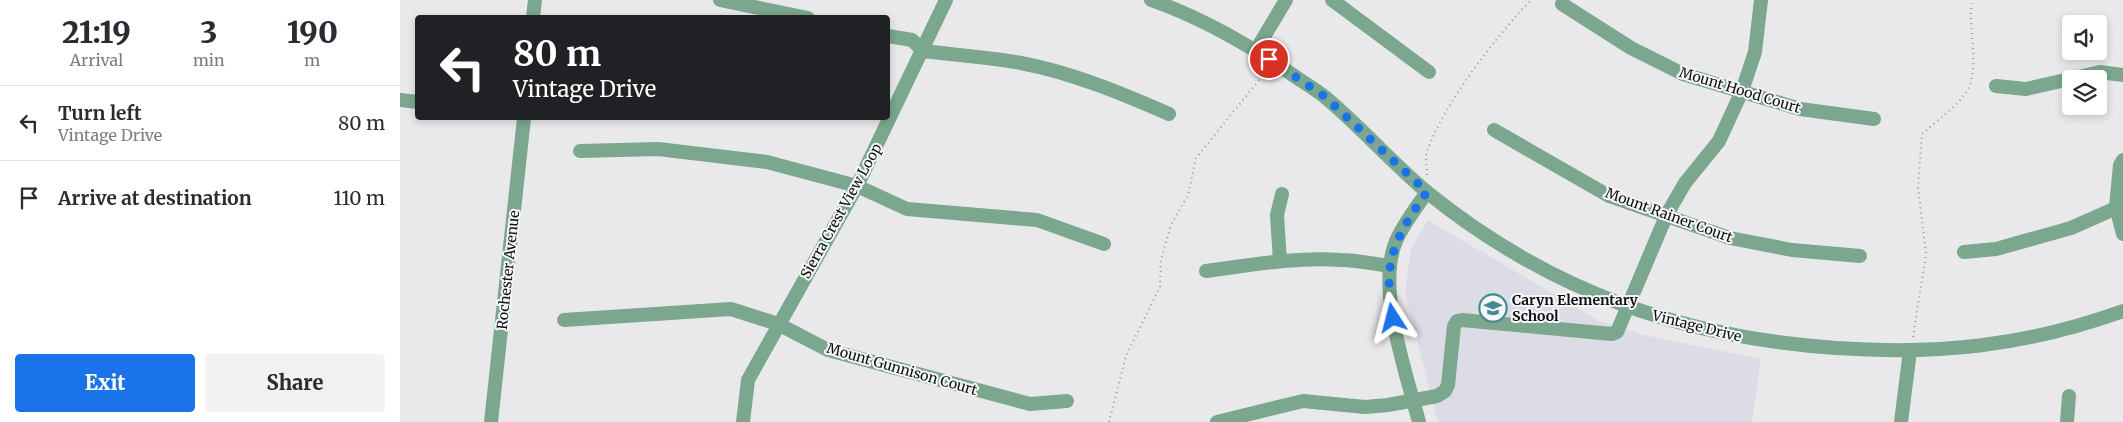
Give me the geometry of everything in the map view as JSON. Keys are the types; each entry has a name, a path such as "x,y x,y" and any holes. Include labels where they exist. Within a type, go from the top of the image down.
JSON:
{"street":[{"path":"533,15 535,0"},
{"path":"720,0 793,15"},
{"name":"Sierra Crest View Loop","path":"890,120 946,0"},
{"name":"Vintage Drive","path":"1151,0 1172,8 1256,50 1324,96 1427,192 1500,245 1579,287 1626,307 1693,327 1750,339 1809,346 1910,351 1987,346 2030,338 2123,311"},
{"path":"1256,50 1286,0"},
{"path":"1332,0 1429,72"},
{"path":"1217,422 1303,401 1365,407 1437,396 1445,391 1448,385 1454,326 1457,321 1612,334 1617,332 1666,214 1685,183 1720,141 1742,92 1755,52 1761,0"},
{"name":"Mount Hood Court","path":"1562,4 1631,48 1683,74 1800,109 1874,119"},
{"path":"890,36 912,40 923,51 1021,63 1111,89 1169,114"},
{"path":"1996,86 2026,89 2100,72 2123,75"},
{"path":"400,100 415,102"},
{"name":"Rochester Avenue","path":"491,422 524,120"},
{"name":"Sierra Crest View Loop","path":"742,422 748,380 778,324 858,186 890,120"},
{"name":"Mount Rainer Court","path":"1494,130 1609,196 1666,214 1730,238 1792,250 1860,256"},
{"path":"580,151 658,149 767,162 858,186 907,209 1037,220 1104,244"},
{"path":"2123,160 2120,165 2120,206 2123,234"},
{"path":"1419,422 1389,299 1390,266 1396,242 1405,223 1427,192"},
{"path":"1280,261 1277,222 1282,194"},
{"path":"1964,252 1996,249 2071,228 2120,206"},
{"path":"1206,271 1280,261 1342,260 1390,266"},
{"name":"Mount Gunnison Court","path":"564,320 730,309 778,324 828,350 1030,404 1067,401"},
{"path":"1901,422 1910,351"},
{"path":"2067,422 2069,396"}],"path":[{"path":"1427,192 1427,153 1447,110 1507,25 1531,0"},
{"path":"1910,351 1926,254 1918,187 1922,134 1966,93 1974,66 1969,15 1972,0"},
{"path":"1108,422 1126,356 1160,286 1162,260 1170,225 1188,195 1196,158 1260,79"}],"shaded area":[{"name":"Caryn Elementary School","path":"1428,220 1601,322 1644,335 1761,359 1752,422 1438,422 1405,293 1411,249"}],"place":[{"name":"Caryn Elementary School","path":"1493,308"}],"route":[{"path":"1269,59 1324,96 1427,192 1405,223 1396,242 1390,266 1389,283 1389,299 1393,318"}]}
